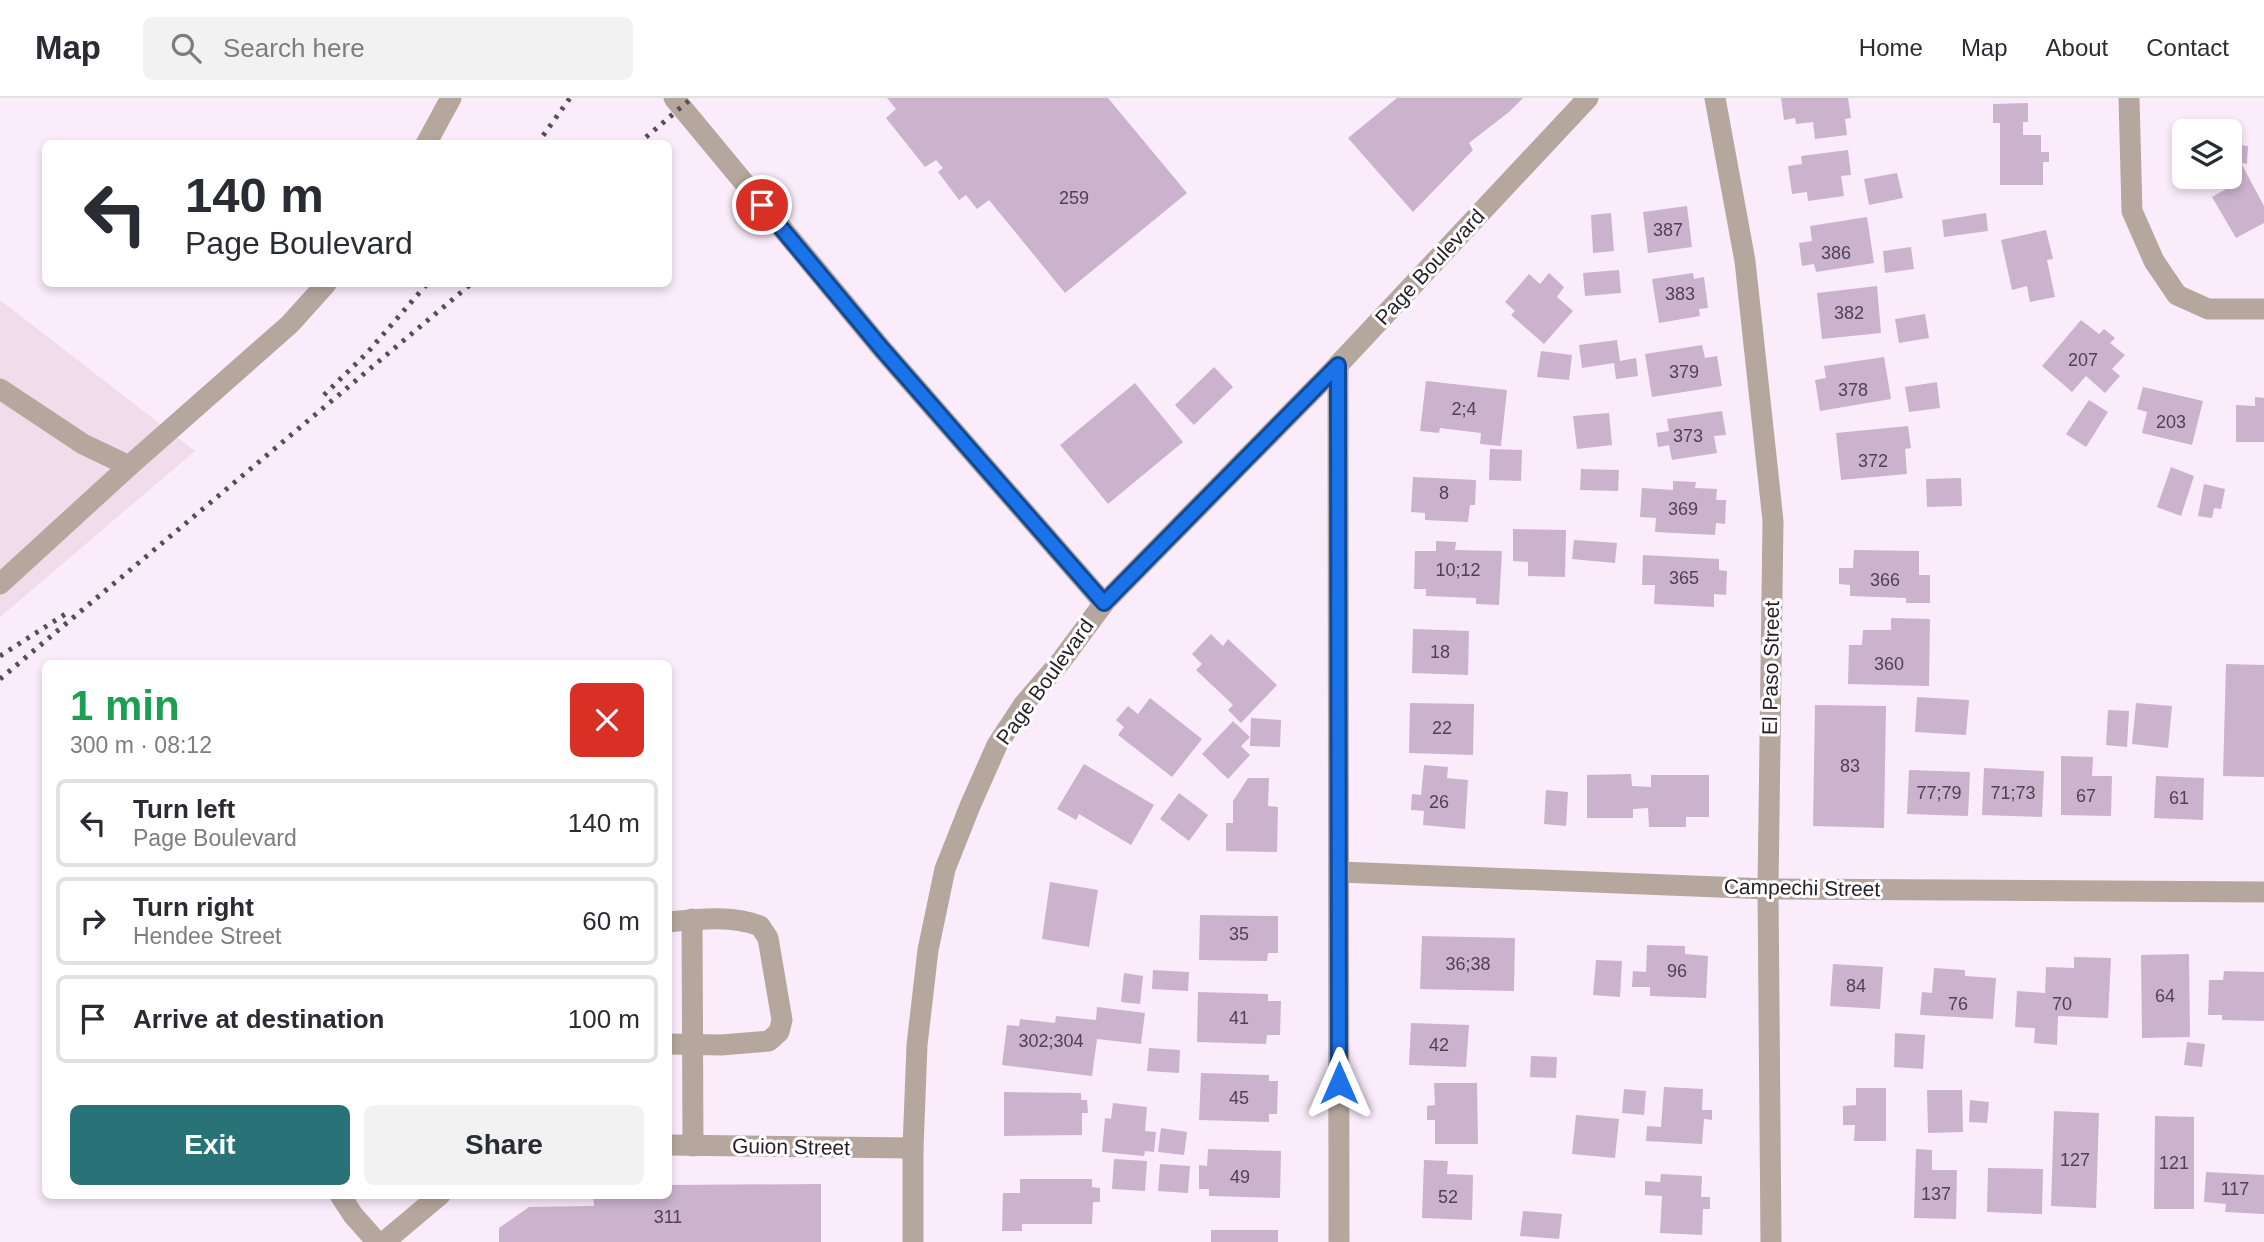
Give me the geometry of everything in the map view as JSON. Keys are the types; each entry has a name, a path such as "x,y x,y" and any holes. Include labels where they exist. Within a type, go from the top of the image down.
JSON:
{"street":[{"path":"428,140 451,98"},
{"path":"674,98 882,349 1104,603"},
{"name":"Page Boulevard","path":"913,1242 917,1045 928,950 946,869 997,746 1024,704 1104,603 1338,365 1588,98"},
{"name":"El Paso Street","path":"1715,98 1745,261 1773,521 1768,889 1771,1242"},
{"path":"2129,98 2132,211 2154,261 2177,295 2208,309 2264,309"},
{"path":"0,584 290,324 323,287"},
{"path":"1338,365 1339,1242"},
{"path":"0,388 83,444 129,466"},
{"name":"Campechi Street","path":"1340,872 1768,889 2264,892"},
{"path":"692,919 693,1146"},
{"path":"672,922 735,919 760,926 768,938 782,1020 779,1032 769,1041 721,1045 672,1044"},
{"name":"Guion Street","path":"672,1146 913,1148"},
{"path":"343,1199 377,1242"},
{"path":"384,1242 435,1199"}],"shaded area":[{"path":"0,300 195,451 0,617"}],"building":[{"path":"887,98 1108,98 1187,193 1065,293 989,200 977,209 966,195 959,200 938,172 943,168 936,160 925,167 886,118 896,109"},
{"path":"1397,98 1523,98 1469,143 1473,150 1413,212 1348,138"},
{"path":"1781,98 1848,98 1851,118 1845,119 1847,135 1815,139 1813,122 1796,124 1795,118 1784,120"},
{"path":"2028,103 2028,122 2023,122 2023,135 2041,135 2041,152 2049,152 2049,162 2043,162 2043,185 2000,185 2000,123 1993,123 1993,104"},
{"path":"2242,145 2248,146 2247,164 2242,163"},
{"path":"1848,150 1851,175 1841,176 1844,196 1808,201 1807,192 1792,194 1788,166 1802,164 1801,156"},
{"path":"2242,165 2264,206 2264,223 2236,238 2212,197 2226,189 2242,189"},
{"path":"1897,173 1903,198 1869,205 1864,179"},
{"path":"1687,206 1692,247 1648,253 1643,212"},
{"path":"1611,213 1614,251 1593,253 1591,215"},
{"path":"1986,213 1988,231 1944,237 1942,220"},
{"path":"1867,217 1874,263 1816,272 1814,264 1802,266 1799,243 1812,241 1810,226"},
{"path":"2046,230 2053,259 2047,260 2055,297 2030,302 2027,286 2012,290 2001,240"},
{"path":"1911,247 1914,269 1885,273 1883,251"},
{"path":"1619,270 1621,293 1585,296 1583,273"},
{"path":"1549,273 1564,287 1557,297 1573,311 1544,344 1511,315 1515,311 1505,302 1529,274 1540,284"},
{"path":"1693,273 1694,279 1704,277 1708,308 1699,309 1700,316 1659,323 1652,279"},
{"path":"1877,286 1881,333 1822,339 1817,293"},
{"path":"1925,314 1929,338 1899,343 1895,319"},
{"path":"2081,320 2099,334 2104,329 2115,338 2110,343 2125,355 2112,369 2120,376 2105,393 2086,376 2072,392 2042,366"},
{"path":"1617,340 1620,361 1636,358 1638,376 1616,379 1614,363 1582,368 1579,345"},
{"path":"1702,345 1705,358 1717,356 1722,386 1652,397 1645,354"},
{"path":"1541,351 1572,355 1569,380 1537,377"},
{"path":"1884,357 1891,399 1820,411 1815,380 1826,378 1824,366"},
{"path":"1214,367 1233,387 1194,425 1175,405"},
{"path":"1426,381 1507,390 1501,446 1480,444 1481,433 1440,428 1439,433 1420,431"},
{"path":"1937,382 1940,408 1909,412 1905,387"},
{"path":"1135,383 1183,442 1108,504 1060,445"},
{"path":"2143,387 2203,401 2192,445 2142,433 2147,412 2137,409"},
{"path":"2255,397 2264,398 2264,442 2236,442 2236,405 2255,406"},
{"path":"2089,400 2108,412 2086,447 2066,434"},
{"path":"1722,411 1726,435 1714,436 1717,453 1672,460 1669,445 1658,447 1656,433 1669,431 1667,419"},
{"path":"1609,413 1612,445 1577,449 1573,416"},
{"path":"1908,426 1911,448 1905,449 1907,474 1841,480 1836,433"},
{"path":"1490,449 1522,450 1521,481 1489,480"},
{"path":"2171,467 2194,476 2181,516 2157,507"},
{"path":"1581,469 1619,470 1618,491 1580,490"},
{"path":"1413,477 1476,480 1475,505 1470,505 1468,522 1425,520 1425,513 1411,512"},
{"path":"1961,478 1962,506 1927,507 1926,479"},
{"path":"1673,481 1696,482 1695,488 1717,489 1716,500 1726,500 1725,524 1716,523 1715,535 1655,532 1656,518 1640,517 1642,488 1673,490"},
{"path":"2204,484 2225,489 2221,509 2214,508 2212,518 2198,516"},
{"path":"1513,529 1566,530 1565,577 1528,576 1528,562 1513,561"},
{"path":"1574,540 1617,543 1615,563 1572,559"},
{"path":"1436,541 1456,542 1455,550 1502,551 1499,605 1476,604 1476,598 1426,596 1426,589 1414,589 1415,551 1436,551"},
{"path":"1854,550 1919,551 1919,575 1930,575 1930,603 1906,603 1906,598 1850,596 1850,585 1839,584 1839,568 1853,568"},
{"path":"1643,555 1719,559 1719,570 1727,571 1726,595 1714,594 1714,607 1654,604 1655,585 1642,585"},
{"path":"1891,618 1930,619 1929,686 1848,684 1849,645 1862,645 1863,630 1891,630"},
{"path":"1413,629 1469,631 1468,675 1412,673"},
{"path":"1211,634 1223,646 1228,639 1277,685 1241,723 1228,710 1233,705 1196,670 1202,664 1192,654"},
{"path":"2226,664 2264,665 2264,777 2223,776"},
{"path":"1917,697 1969,700 1966,735 1915,732"},
{"path":"1150,698 1202,739 1172,777 1118,735 1124,727 1116,720 1128,706 1138,714"},
{"path":"1410,703 1474,704 1473,755 1409,753"},
{"path":"2136,703 2172,706 2168,748 2132,744"},
{"path":"1815,705 1886,706 1884,828 1813,826"},
{"path":"2108,710 2129,711 2127,747 2106,745"},
{"path":"1251,718 1281,720 1280,747 1250,746"},
{"path":"1233,721 1250,737 1241,746 1250,755 1228,779 1202,754"},
{"path":"2061,756 2093,757 2092,776 2112,776 2111,816 2061,815"},
{"path":"1084,764 1154,805 1131,845 1079,814 1076,820 1057,809"},
{"path":"1424,765 1448,767 1447,778 1468,780 1465,829 1423,825 1424,811 1411,810 1412,794 1421,795"},
{"path":"1984,768 2044,771 2042,817 1982,815"},
{"path":"1909,770 1970,772 1968,816 1907,814"},
{"path":"1631,774 1632,786 1651,787 1651,775 1709,775 1709,817 1686,817 1686,827 1649,827 1648,808 1633,809 1633,818 1587,818 1587,775"},
{"path":"2156,776 2204,778 2203,820 2154,818"},
{"path":"1248,778 1269,778 1268,806 1278,807 1277,852 1226,851 1226,823 1233,823 1233,801"},
{"path":"1546,790 1568,792 1566,826 1544,824"},
{"path":"1179,793 1208,815 1189,841 1160,819"},
{"path":"1050,882 1098,890 1089,947 1042,939"},
{"path":"1200,915 1278,916 1278,953 1268,953 1267,961 1199,960"},
{"path":"1422,936 1515,938 1514,991 1420,989"},
{"path":"1647,945 1685,946 1685,954 1708,956 1706,998 1650,996 1650,987 1632,987 1633,971 1646,972"},
{"path":"2189,954 2190,1037 2142,1038 2141,955"},
{"path":"2074,957 2111,958 2108,1018 2058,1016 2057,1045 2034,1043 2035,1028 2015,1027 2017,991 2045,993 2046,967 2074,968"},
{"path":"1596,960 1622,961 1620,997 1593,995"},
{"path":"1833,964 1883,967 1880,1009 1830,1006"},
{"path":"1934,968 1965,970 1965,976 1996,978 1993,1019 1920,1015 1922,992 1932,993"},
{"path":"1153,970 1189,972 1188,991 1152,989"},
{"path":"2224,971 2264,972 2264,1021 2222,1020 2222,1015 2208,1015 2209,980 2223,980"},
{"path":"1124,973 1143,976 1140,1004 1121,1002"},
{"path":"1198,992 1268,994 1268,1001 1281,1001 1280,1035 1267,1035 1266,1044 1197,1042"},
{"path":"1097,1007 1145,1013 1141,1044 1097,1039 1092,1076 1002,1065 1007,1025 1019,1026 1020,1019 1055,1023 1056,1016 1096,1020"},
{"path":"1411,1023 1469,1025 1466,1067 1409,1065"},
{"path":"1895,1033 1925,1035 1923,1069 1894,1067"},
{"path":"2187,1042 2205,1044 2202,1067 2184,1065"},
{"path":"1149,1048 1180,1050 1179,1073 1147,1071"},
{"path":"1531,1056 1557,1057 1556,1078 1530,1077"},
{"path":"1201,1073 1269,1075 1269,1081 1278,1081 1277,1114 1269,1114 1269,1122 1199,1120"},
{"path":"1434,1083 1477,1083 1478,1144 1435,1144 1435,1120 1427,1120 1427,1106 1435,1105"},
{"path":"1664,1087 1703,1089 1702,1110 1712,1110 1712,1120 1704,1119 1702,1144 1646,1141 1647,1126 1661,1127"},
{"path":"1856,1088 1886,1088 1886,1141 1854,1141 1855,1125 1843,1125 1843,1106 1856,1105"},
{"path":"1624,1089 1646,1091 1644,1115 1622,1113"},
{"path":"1927,1090 1962,1090 1963,1132 1928,1133"},
{"path":"1004,1092 1081,1093 1081,1100 1087,1100 1088,1113 1082,1113 1082,1135 1004,1136"},
{"path":"1970,1100 1989,1102 1987,1123 1969,1122"},
{"path":"1113,1103 1147,1107 1145,1131 1156,1132 1154,1152 1145,1151 1144,1156 1102,1152 1105,1118 1111,1119"},
{"path":"2054,1111 2099,1113 2096,1208 2051,1206"},
{"path":"1576,1115 1619,1119 1615,1158 1572,1154"},
{"path":"2155,1116 2194,1117 2194,1209 2154,1209"},
{"path":"1161,1128 1187,1132 1184,1155 1158,1152"},
{"path":"1208,1149 1281,1151 1280,1198 1209,1196 1209,1189 1199,1189 1199,1165 1207,1166"},
{"path":"1916,1149 1932,1150 1932,1170 1957,1170 1956,1219 1914,1218"},
{"path":"1114,1159 1147,1161 1145,1191 1112,1189"},
{"path":"1424,1160 1448,1161 1447,1174 1473,1175 1472,1220 1422,1218"},
{"path":"1160,1164 1190,1166 1188,1193 1158,1191"},
{"path":"1988,1168 2043,1169 2042,1214 1987,1212"},
{"path":"2206,1172 2264,1175 2264,1214 2225,1212 2226,1204 2204,1202"},
{"path":"1661,1174 1702,1176 1701,1197 1710,1197 1710,1209 1703,1209 1702,1235 1660,1233 1662,1196 1645,1195 1645,1181 1660,1182"},
{"path":"1020,1179 1092,1179 1092,1187 1100,1188 1100,1202 1093,1202 1092,1224 1022,1224 1022,1231 1002,1231 1003,1193 1020,1193"},
{"path":"821,1184 821,1242 499,1242 499,1228 529,1207 594,1206 593,1199 672,1199 672,1185"},
{"path":"1523,1211 1562,1214 1559,1239 1520,1236"},
{"path":"1211,1230 1278,1230 1278,1242 1211,1242"}],"railway":[{"path":"540,140 570,98"},
{"path":"643,140 692,98"},
{"path":"324,395 367,353 424,287"},
{"path":"0,679 467,287"},
{"path":"0,656 67,613"}],"route":[{"path":"762,205 882,349 1104,603 1338,365 1339,1083"}]}
